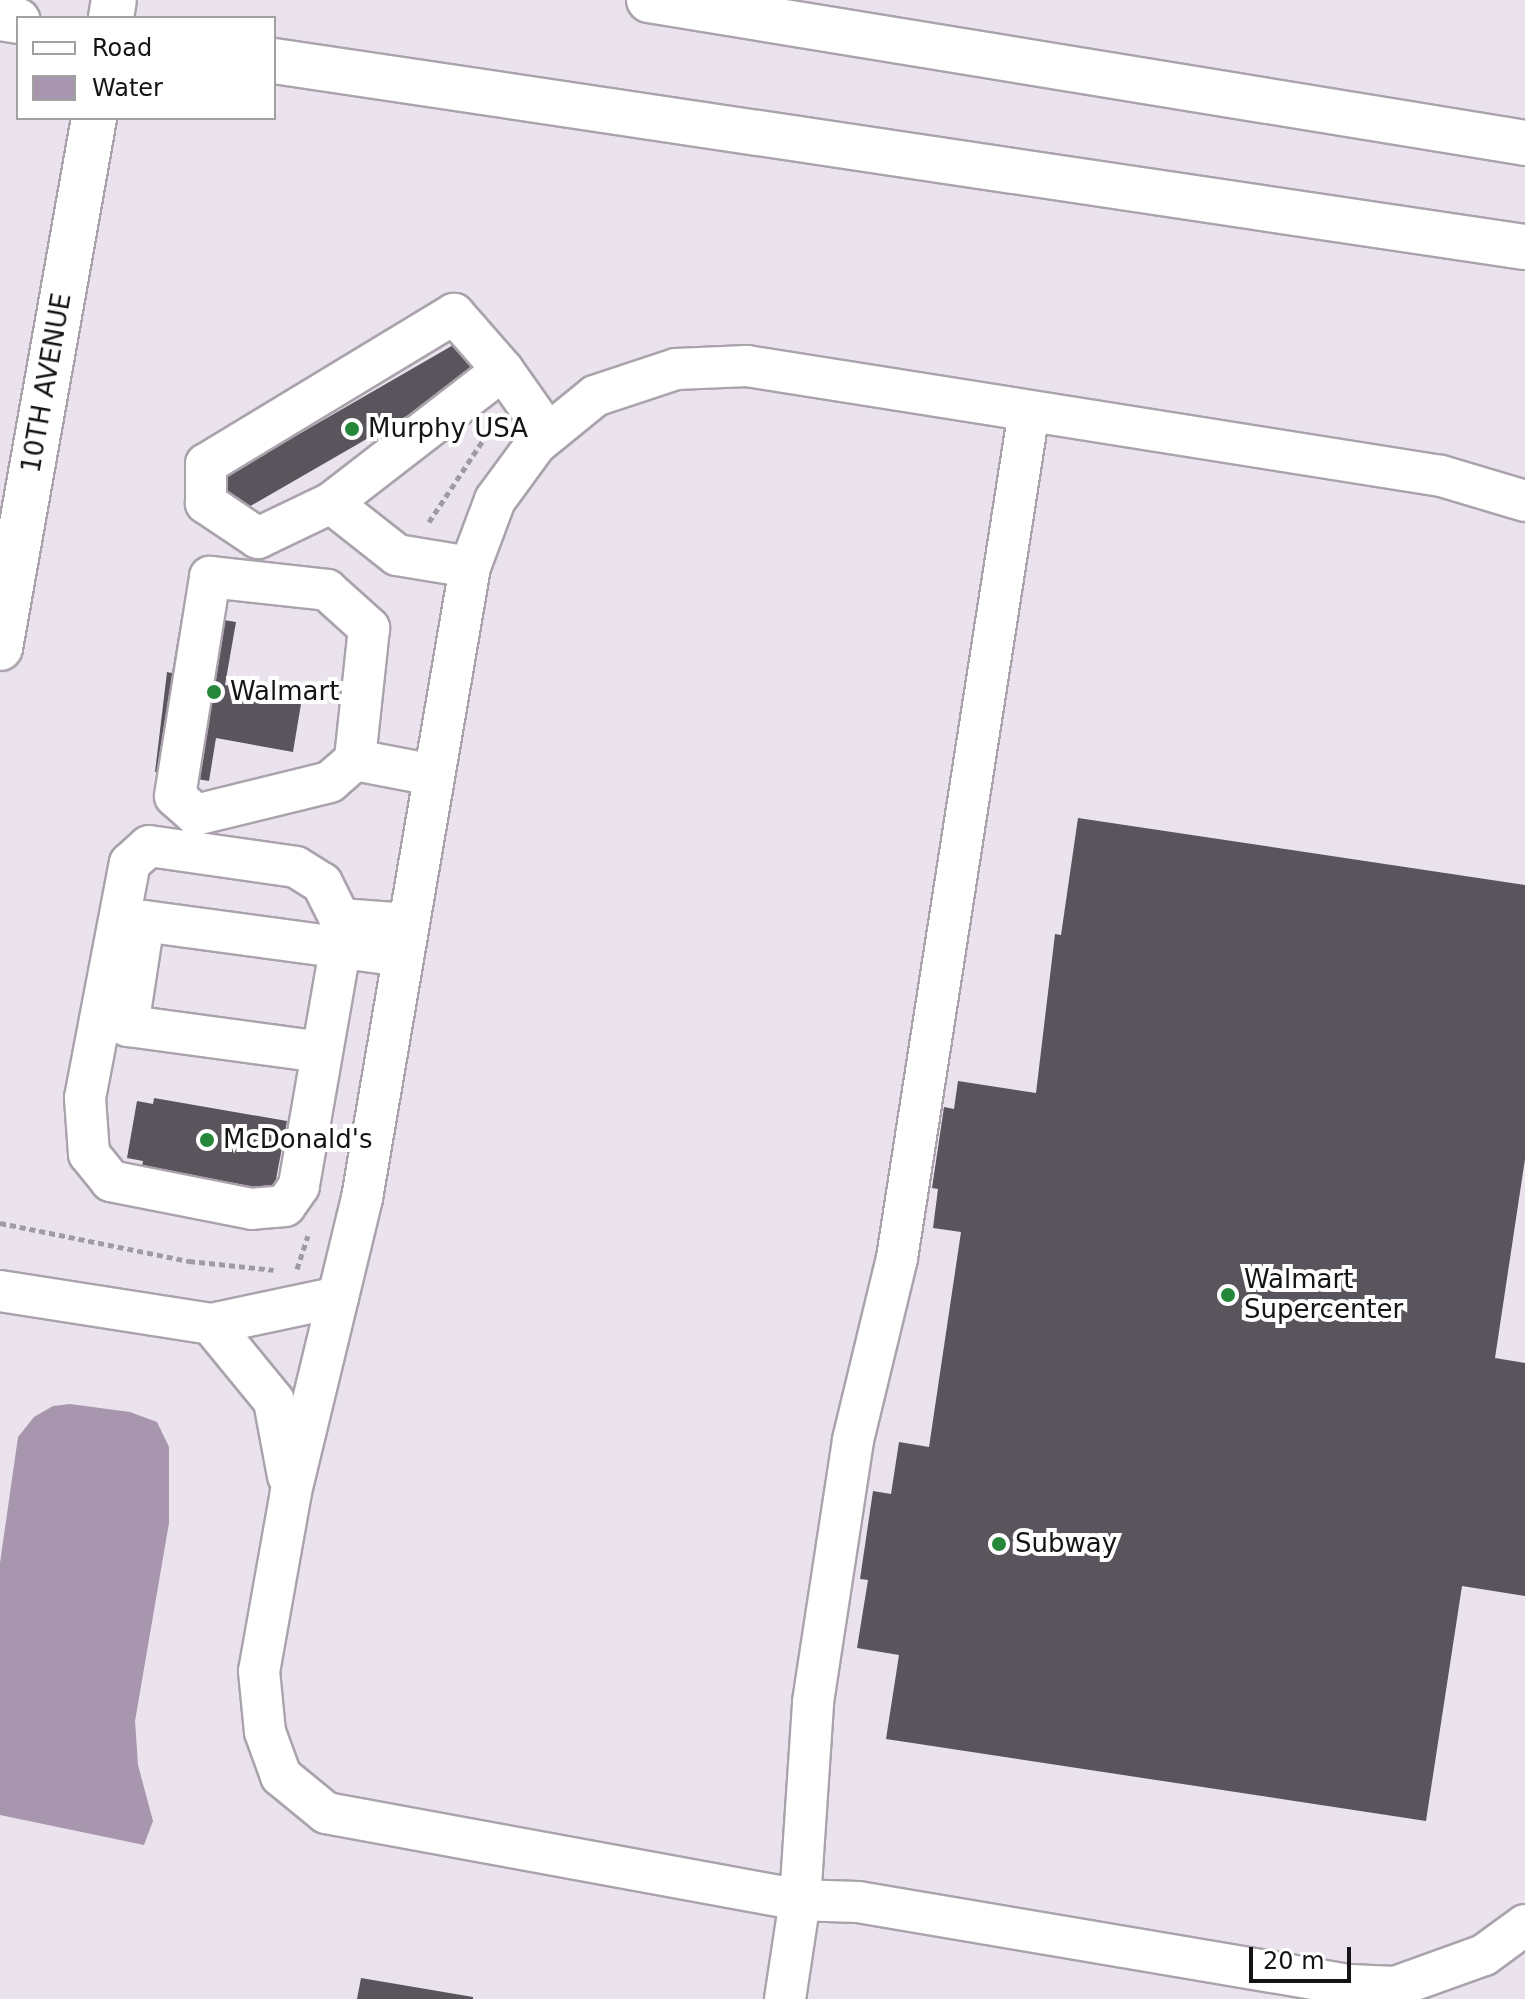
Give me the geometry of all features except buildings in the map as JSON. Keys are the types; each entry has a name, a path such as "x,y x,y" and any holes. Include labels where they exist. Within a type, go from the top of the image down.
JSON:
{"main road":[{"path":"649,0 1525,143"},
{"path":"276,61 1525,247"},
{"name":"10TH AVENUE","path":"0,648 94,120"}],"lane":[{"path":"503,370 331,503 258,538 206,503 206,464 454,314 503,370 548,434"},
{"path":"1525,501 1441,476 747,366 676,369 595,396 548,434 495,500 470,567 362,1198 291,1492 259,1671 264,1718 281,1776 326,1813 800,1900 858,1902 1350,1985 1395,1987 1484,1955 1525,1925"},
{"path":"785,1999 800,1900 813,1702 853,1440 897,1258 1029,411"},
{"path":"331,503 397,555 470,567"},
{"path":"210,577 327,590 369,628 355,760 330,782 196,815 175,796 210,577"},
{"path":"355,760 434,775"},
{"path":"149,846 296,867 322,883 340,935 321,1052 299,1186 285,1206 252,1209 111,1181 89,1154 85,1098 130,863 149,846"},
{"path":"321,1052 128,1026 144,921 406,940"},
{"path":"0,1291 211,1324 338,1297"},
{"path":"211,1324 274,1401 291,1492"}],"water":[{"path":"70,1404 130,1412 157,1422 169,1447 169,1523 135,1721 138,1765 153,1821 144,1845 0,1815 0,1563 18,1437 34,1417 53,1406"}],"place":[{"name":"Murphy USA","path":"352,429"},
{"name":"Walmart","path":"214,692"},
{"name":"McDonald's","path":"207,1140"},
{"name":"Walmart Supercenter","path":"1228,1295"},
{"name":"Subway","path":"999,1544"}]}
